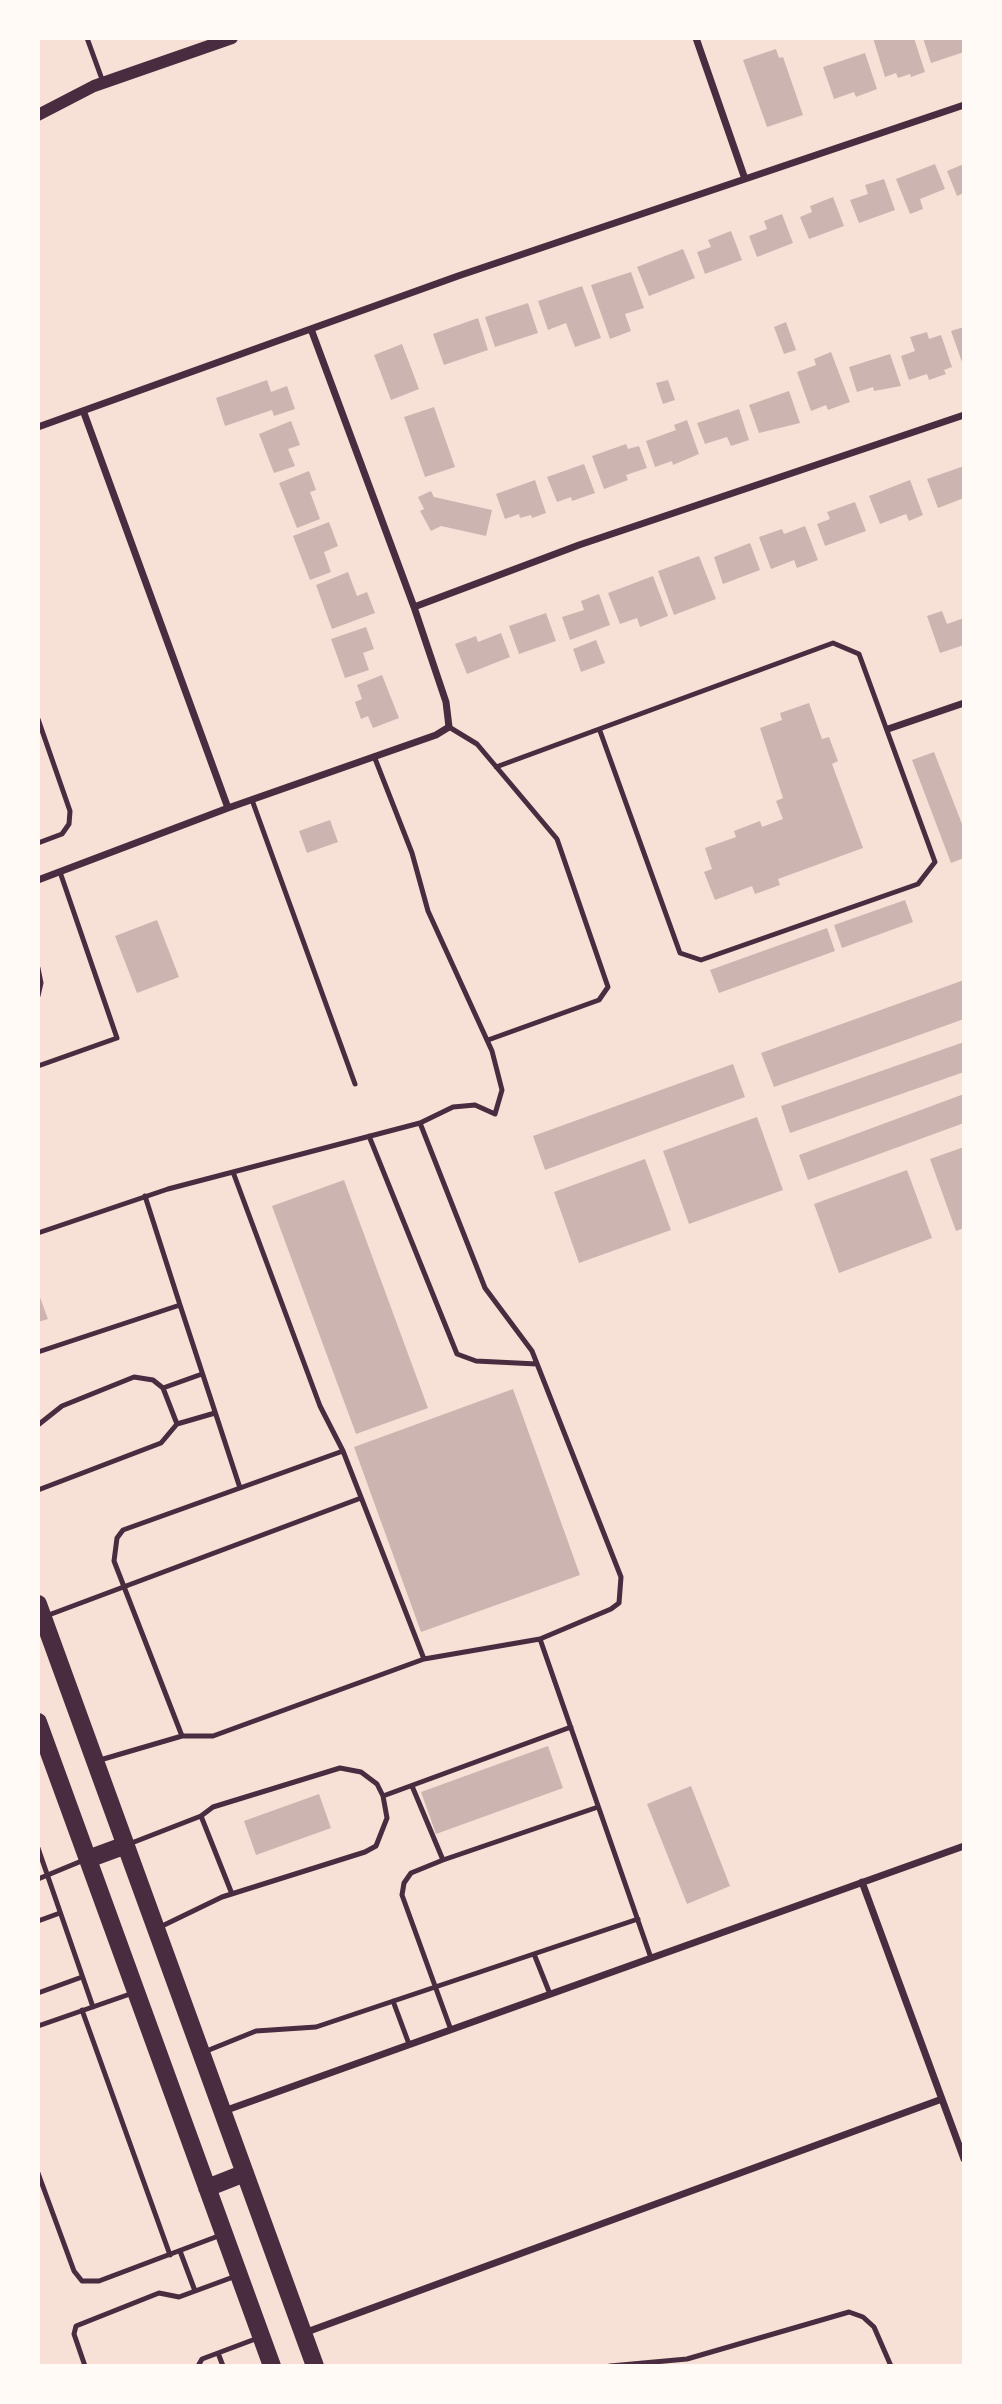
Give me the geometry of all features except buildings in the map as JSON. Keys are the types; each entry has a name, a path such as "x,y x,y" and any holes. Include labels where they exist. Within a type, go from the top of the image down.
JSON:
{"main road":[{"path":"41,1610 315,2365"},
{"path":"38,1722 272,2365"},
{"path":"88,1859 126,1845"},
{"path":"207,2188 245,2173"}],"street":[{"path":"38,115 103,82 232,38"},
{"path":"696,38 745,179"},
{"path":"38,428 311,329 964,105"},
{"path":"38,880 228,808 436,735 449,727 446,702 414,607 311,329"},
{"path":"84,413 228,808"},
{"path":"414,607 579,545 964,415"},
{"path":"888,729 964,703"},
{"path":"223,2111 964,1846"},
{"path":"862,1882 964,2159"},
{"path":"303,2333 942,2099"}],"lane":[{"path":"88,38 103,82"},
{"path":"496,767 834,643 859,654 935,862 918,884 701,960 680,953 600,731"},
{"path":"38,719 70,811 69,824 62,834 38,843"},
{"path":"449,727 477,744 557,839 608,987 599,1000 488,1040"},
{"path":"38,1233 145,1196 421,1123 453,1107 475,1105 495,1114 502,1090 488,1040 428,911 412,853 374,756"},
{"path":"252,800 355,1084"},
{"path":"38,1066 117,1038 60,872"},
{"path":"38,968 41,983 38,996"},
{"path":"96,1762 182,1736 213,1736 424,1659 540,1639 611,1609 619,1602 622,1587 532,1351 485,1288 421,1123"},
{"path":"369,1136 457,1354 477,1361 537,1364"},
{"path":"233,1172 320,1406 343,1451 424,1659"},
{"path":"145,1196 240,1488"},
{"path":"38,1352 180,1305"},
{"path":"163,1388 202,1374"},
{"path":"38,1425 62,1406 134,1377 153,1380 163,1388 177,1424"},
{"path":"38,1490 161,1443 177,1424 215,1413"},
{"path":"182,1736 114,1561 117,1538 123,1530 343,1451"},
{"path":"41,1610 123,1587 361,1498"},
{"path":"540,1639 651,1958"},
{"path":"383,1796 570,1727"},
{"path":"126,1845 201,1816 213,1807 340,1768 361,1772 377,1784 383,1796 387,1818 376,1846 365,1852 232,1894 157,1929"},
{"path":"412,1786 443,1860"},
{"path":"451,2030 402,1895 404,1884 411,1873 598,1807"},
{"path":"201,1816 232,1894"},
{"path":"38,1848 93,2007"},
{"path":"38,1879 88,1859"},
{"path":"38,1921 60,1913"},
{"path":"202,2053 256,2031 316,2027 638,1919"},
{"path":"534,1954 550,1994"},
{"path":"38,1993 82,1978"},
{"path":"38,2026 136,1992"},
{"path":"393,2001 409,2045"},
{"path":"82,2010 170,2255"},
{"path":"38,2173 74,2271 82,2281 99,2281 224,2234"},
{"path":"180,2251 195,2291"},
{"path":"85,2365 74,2334 76,2326 159,2293 179,2297 239,2275"},
{"path":"610,2365 687,2359 849,2312 863,2317 874,2327 891,2365"},
{"path":"198,2365 202,2359 261,2337"},
{"path":"218,2353 223,2365"}]}
